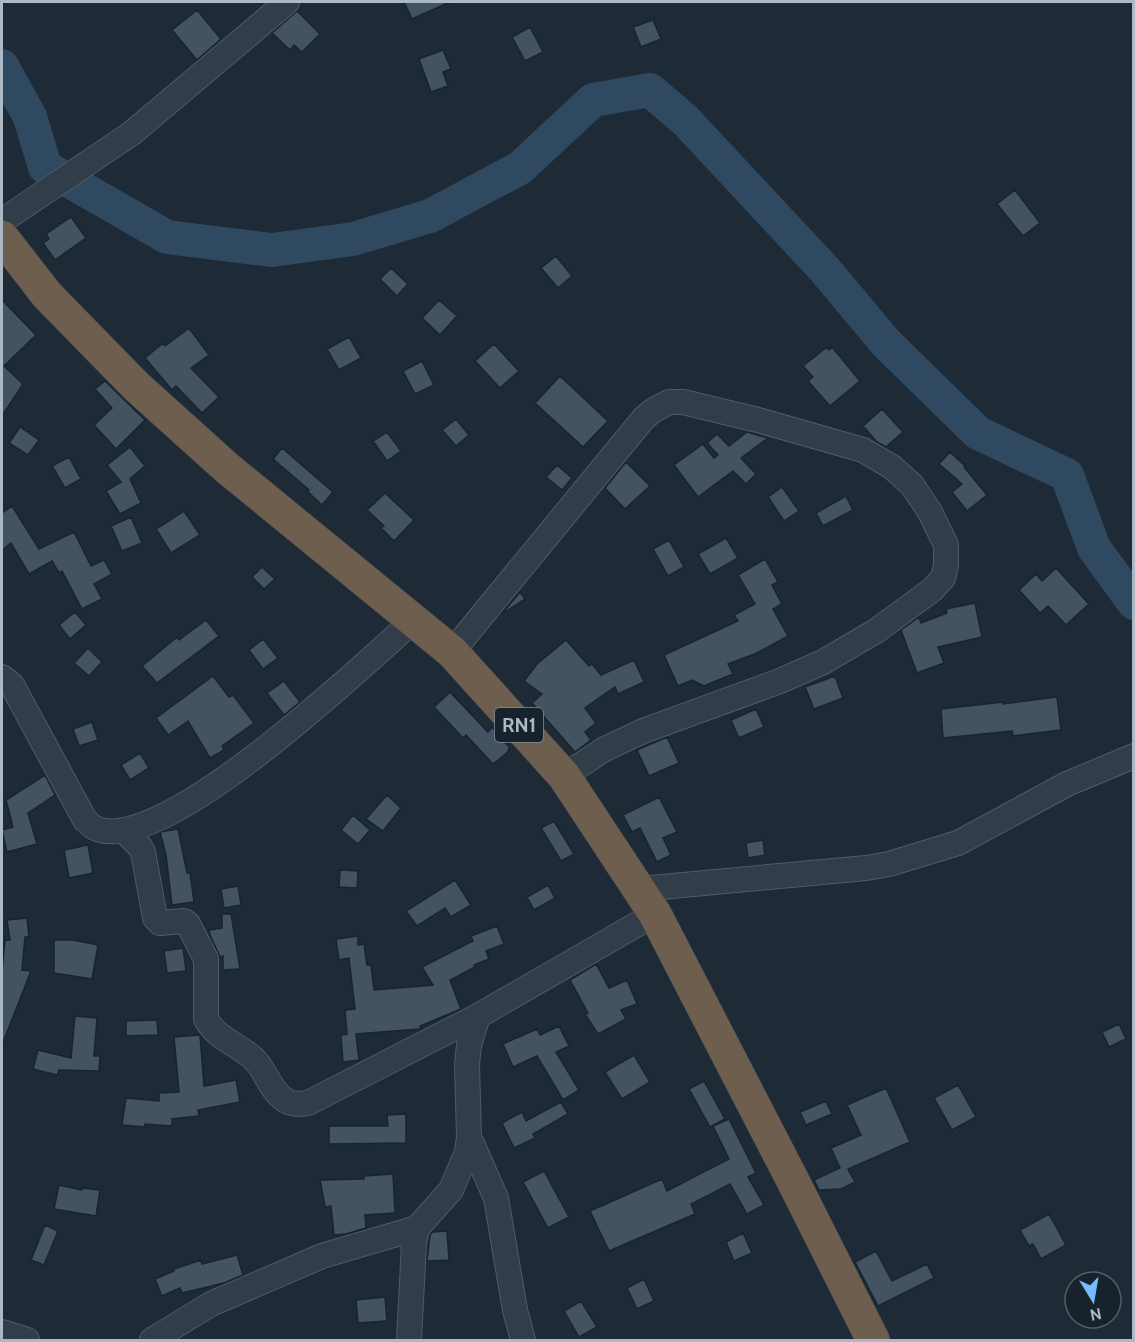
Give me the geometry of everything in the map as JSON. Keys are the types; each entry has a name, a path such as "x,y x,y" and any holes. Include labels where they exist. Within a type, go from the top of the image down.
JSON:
{"highway":[{"name":"RN1","path":"2,237 47,295 136,386 226,468 452,652 564,776 647,902 793,1181 873,1341"}],"street":[{"path":"2,221 132,133 287,2"},
{"path":"452,652 644,418 669,402 683,402 758,420 863,450 892,466 912,486 930,512 946,545 946,566 943,578 932,590 876,631 823,662 780,681 633,736 603,750 564,776"},
{"path":"2,677 12,685 85,820 94,828 108,831 123,830 135,828 195,800 268,748 414,620"},
{"path":"123,830 141,847 143,852 155,918 160,923 184,921 188,924 206,959 206,1019 211,1028 253,1058 262,1068 275,1091 285,1100 297,1104 308,1103 478,1016 647,902 889,864 958,843 1067,784 1134,756"},
{"path":"409,1341 414,1242 417,1228 452,1190 467,1152 469,1137 467,1064 469,1045 478,1016"},
{"path":"469,1137 496,1198 515,1310 523,1341"},
{"path":"152,1341 211,1304 322,1256 417,1228"},
{"path":"2,1332 27,1341"}],"building":[{"path":"404,2 450,2 412,19"},
{"path":"197,10 221,39 197,60 172,30"},
{"path":"297,11 320,34 302,52 294,45 290,50 272,33"},
{"path":"653,20 661,39 641,47 633,27"},
{"path":"530,27 543,52 525,61 512,37"},
{"path":"443,50 451,69 443,72 448,86 431,92 419,59"},
{"path":"1015,190 1040,223 1023,236 997,204"},
{"path":"71,217 86,238 55,260 43,243 49,239 46,234"},
{"path":"556,256 572,276 558,288 541,268"},
{"path":"391,268 408,284 397,296 380,279"},
{"path":"2,300 36,335 4,366 23,384 2,416"},
{"path":"439,300 457,316 440,335 422,318"},
{"path":"189,328 209,355 191,368 219,397 202,413 176,386 172,390 145,358 163,343 165,346"},
{"path":"349,337 361,358 339,370 327,349"},
{"path":"494,344 519,371 500,388 475,361"},
{"path":"827,347 829,350 832,347 860,381 830,406 808,381 813,377 803,366"},
{"path":"422,361 434,385 415,394 403,371"},
{"path":"560,376 608,421 583,447 535,403"},
{"path":"105,381 145,420 116,449 94,425 112,408 95,389"},
{"path":"882,409 903,432 886,447 877,442 863,426"},
{"path":"456,419 469,435 456,446 442,430"},
{"path":"20,427 39,440 28,455 9,443"},
{"path":"387,432 401,451 387,461 373,441"},
{"path":"747,432 768,438 741,458 756,474 746,484 733,471 698,497 674,465 703,444 714,458 718,455 707,443 717,434 729,446"},
{"path":"130,447 145,466 130,479 141,503 120,514 106,491 121,482 107,465"},
{"path":"282,448 333,492 322,505 308,492 309,490 273,459"},
{"path":"950,452 965,466 987,495 967,511 952,492 962,484 939,464"},
{"path":"69,457 81,479 65,488 52,466"},
{"path":"626,462 650,486 625,509 605,488"},
{"path":"557,465 572,478 562,490 546,477"},
{"path":"782,487 799,511 784,521 768,497"},
{"path":"385,493 414,520 394,541 381,528 384,526 367,510"},
{"path":"846,496 853,510 823,526 816,513"},
{"path":"12,506 39,549 74,532 91,566 104,560 112,574 94,584 102,599 82,609 62,571 59,573 52,561 29,574 11,543 2,550 2,513"},
{"path":"184,511 200,535 171,553 156,529"},
{"path":"131,517 142,543 122,551 111,526"},
{"path":"726,538 738,558 710,574 698,554"},
{"path":"669,540 684,567 668,576 653,549"},
{"path":"765,559 778,582 772,585 782,604 773,609 788,636 757,653 728,664 733,674 704,686 692,680 678,686 664,655 738,621 734,615 755,604 738,575"},
{"path":"262,567 275,579 264,589 252,577"},
{"path":"1056,568 1089,604 1066,625 1048,606 1040,613 1019,590 1036,574 1042,581"},
{"path":"520,592 525,599 502,614"},
{"path":"975,603 982,637 938,647 944,663 917,673 901,630 919,617 921,623 947,613 946,609"},
{"path":"75,612 86,625 70,639 59,625"},
{"path":"206,620 219,636 157,683 142,666 177,637 179,640"},
{"path":"263,639 278,658 263,669 249,650"},
{"path":"566,640 589,666 592,664 601,675 634,660 644,682 618,694 615,687 585,708 596,723 585,732 591,740 575,752 532,703 542,694 524,681 537,664"},
{"path":"88,648 102,662 89,676 74,663"},
{"path":"213,676 229,697 233,695 254,723 222,746 224,750 210,758 188,721 168,735 156,718"},
{"path":"835,676 843,698 814,709 805,687"},
{"path":"284,681 300,702 284,715 267,693"},
{"path":"450,692 488,732 492,727 510,748 493,764 466,735 463,738 434,707"},
{"path":"1057,697 1061,730 1013,736 1012,731 943,738 941,709"},
{"path":"756,709 764,727 739,738 731,720"},
{"path":"92,722 98,740 79,746 73,729"},
{"path":"667,737 679,763 649,776 637,750"},
{"path":"140,753 149,768 130,780 121,765"},
{"path":"45,775 55,795 28,813 37,844 7,852 2,830 13,827 6,800"},
{"path":"387,795 401,808 383,831 366,819"},
{"path":"659,797 677,832 663,838 671,855 657,862 640,828 632,832 623,815"},
{"path":"353,815 370,830 358,844 341,830"},
{"path":"554,821 574,854 561,861 541,828"},
{"path":"178,829 187,873 190,873 194,902 172,905 166,855 160,832"},
{"path":"763,840 765,855 748,858 746,843"},
{"path":"88,845 93,873 69,878 64,850"},
{"path":"340,870 358,871 357,888 339,887"},
{"path":"455,880 471,905 451,917 445,908 417,926 406,911"},
{"path":"548,885 555,898 534,910 527,897"},
{"path":"238,886 241,905 224,908 221,889"},
{"path":"222,914 231,914 240,969 223,970 223,956 220,957 210,935 209,930 222,928"},
{"path":"27,918 29,937 25,937 22,970 31,971 2,1045 2,971 5,940 10,940 7,920"},
{"path":"497,926 504,944 486,951 489,959 474,965 475,967 450,980 461,1009 420,1026 420,1029 356,1034 359,1060 343,1062 341,1035 347,1034 345,1010 355,1009 349,958 339,960 336,939 358,936 358,945 364,944 367,965 371,965 374,990 433,985 422,967 473,941 471,936"},
{"path":"54,940 73,940 98,945 92,979 54,973"},
{"path":"183,948 186,971 167,973 164,951"},
{"path":"596,964 609,988 627,980 637,1004 621,1010 626,1019 598,1034 585,1014 588,1013 570,980"},
{"path":"75,1016 97,1018 94,1056 100,1056 99,1071 59,1070 57,1075 33,1069 38,1050 71,1058"},
{"path":"157,1020 158,1035 126,1036 126,1021"},
{"path":"1119,1024 1126,1039 1109,1047 1102,1032"},
{"path":"559,1026 569,1046 556,1052 579,1090 563,1100 537,1056 513,1067 503,1044 537,1029 540,1035"},
{"path":"200,1035 204,1086 236,1080 240,1102 198,1110 199,1116 172,1119 172,1126 122,1125 126,1098 159,1101 159,1093 179,1092 174,1037"},
{"path":"634,1055 650,1082 622,1099 605,1072"},
{"path":"704,1081 725,1119 710,1127 689,1089"},
{"path":"958,1085 976,1117 952,1130 934,1098"},
{"path":"886,1088 910,1142 848,1169 855,1182 841,1189 819,1190 814,1180 840,1168 831,1148 861,1135 847,1105"},
{"path":"826,1101 832,1114 806,1125 800,1112"},
{"path":"561,1102 568,1114 533,1134 535,1138 514,1148 502,1123 522,1112 526,1121"},
{"path":"406,1114 406,1143 329,1144 329,1126 388,1126 387,1115"},
{"path":"729,1119 756,1173 748,1177 764,1205 747,1214 730,1184 691,1204 695,1214 609,1251 590,1211 662,1179 667,1191 729,1159 713,1126"},
{"path":"544,1171 569,1217 548,1228 523,1182"},
{"path":"393,1174 395,1213 365,1215 366,1228 334,1235 331,1206 325,1207 320,1180 364,1179 364,1176"},
{"path":"59,1185 82,1190 82,1188 100,1190 96,1216 54,1209"},
{"path":"1049,1214 1066,1245 1041,1259 1033,1244 1029,1246 1020,1230"},
{"path":"45,1225 58,1231 44,1265 31,1260"},
{"path":"447,1231 449,1260 427,1261 430,1235 433,1232"},
{"path":"743,1233 752,1253 734,1261 726,1242"},
{"path":"876,1251 892,1281 927,1264 934,1278 878,1306 855,1262"},
{"path":"237,1255 243,1275 224,1283 182,1293 180,1288 162,1296 155,1279 174,1269 201,1260 202,1264"},
{"path":"644,1279 654,1301 637,1309 627,1288"},
{"path":"385,1297 387,1321 358,1323 356,1300"},
{"path":"581,1301 597,1327 579,1337 564,1311"}],"waterway":[{"path":"2,66 30,117 45,167 167,237 272,250 353,239 430,216 520,168 593,100 650,90 686,121 825,270 886,343 978,433 1067,475 1094,548 1134,603"}]}
